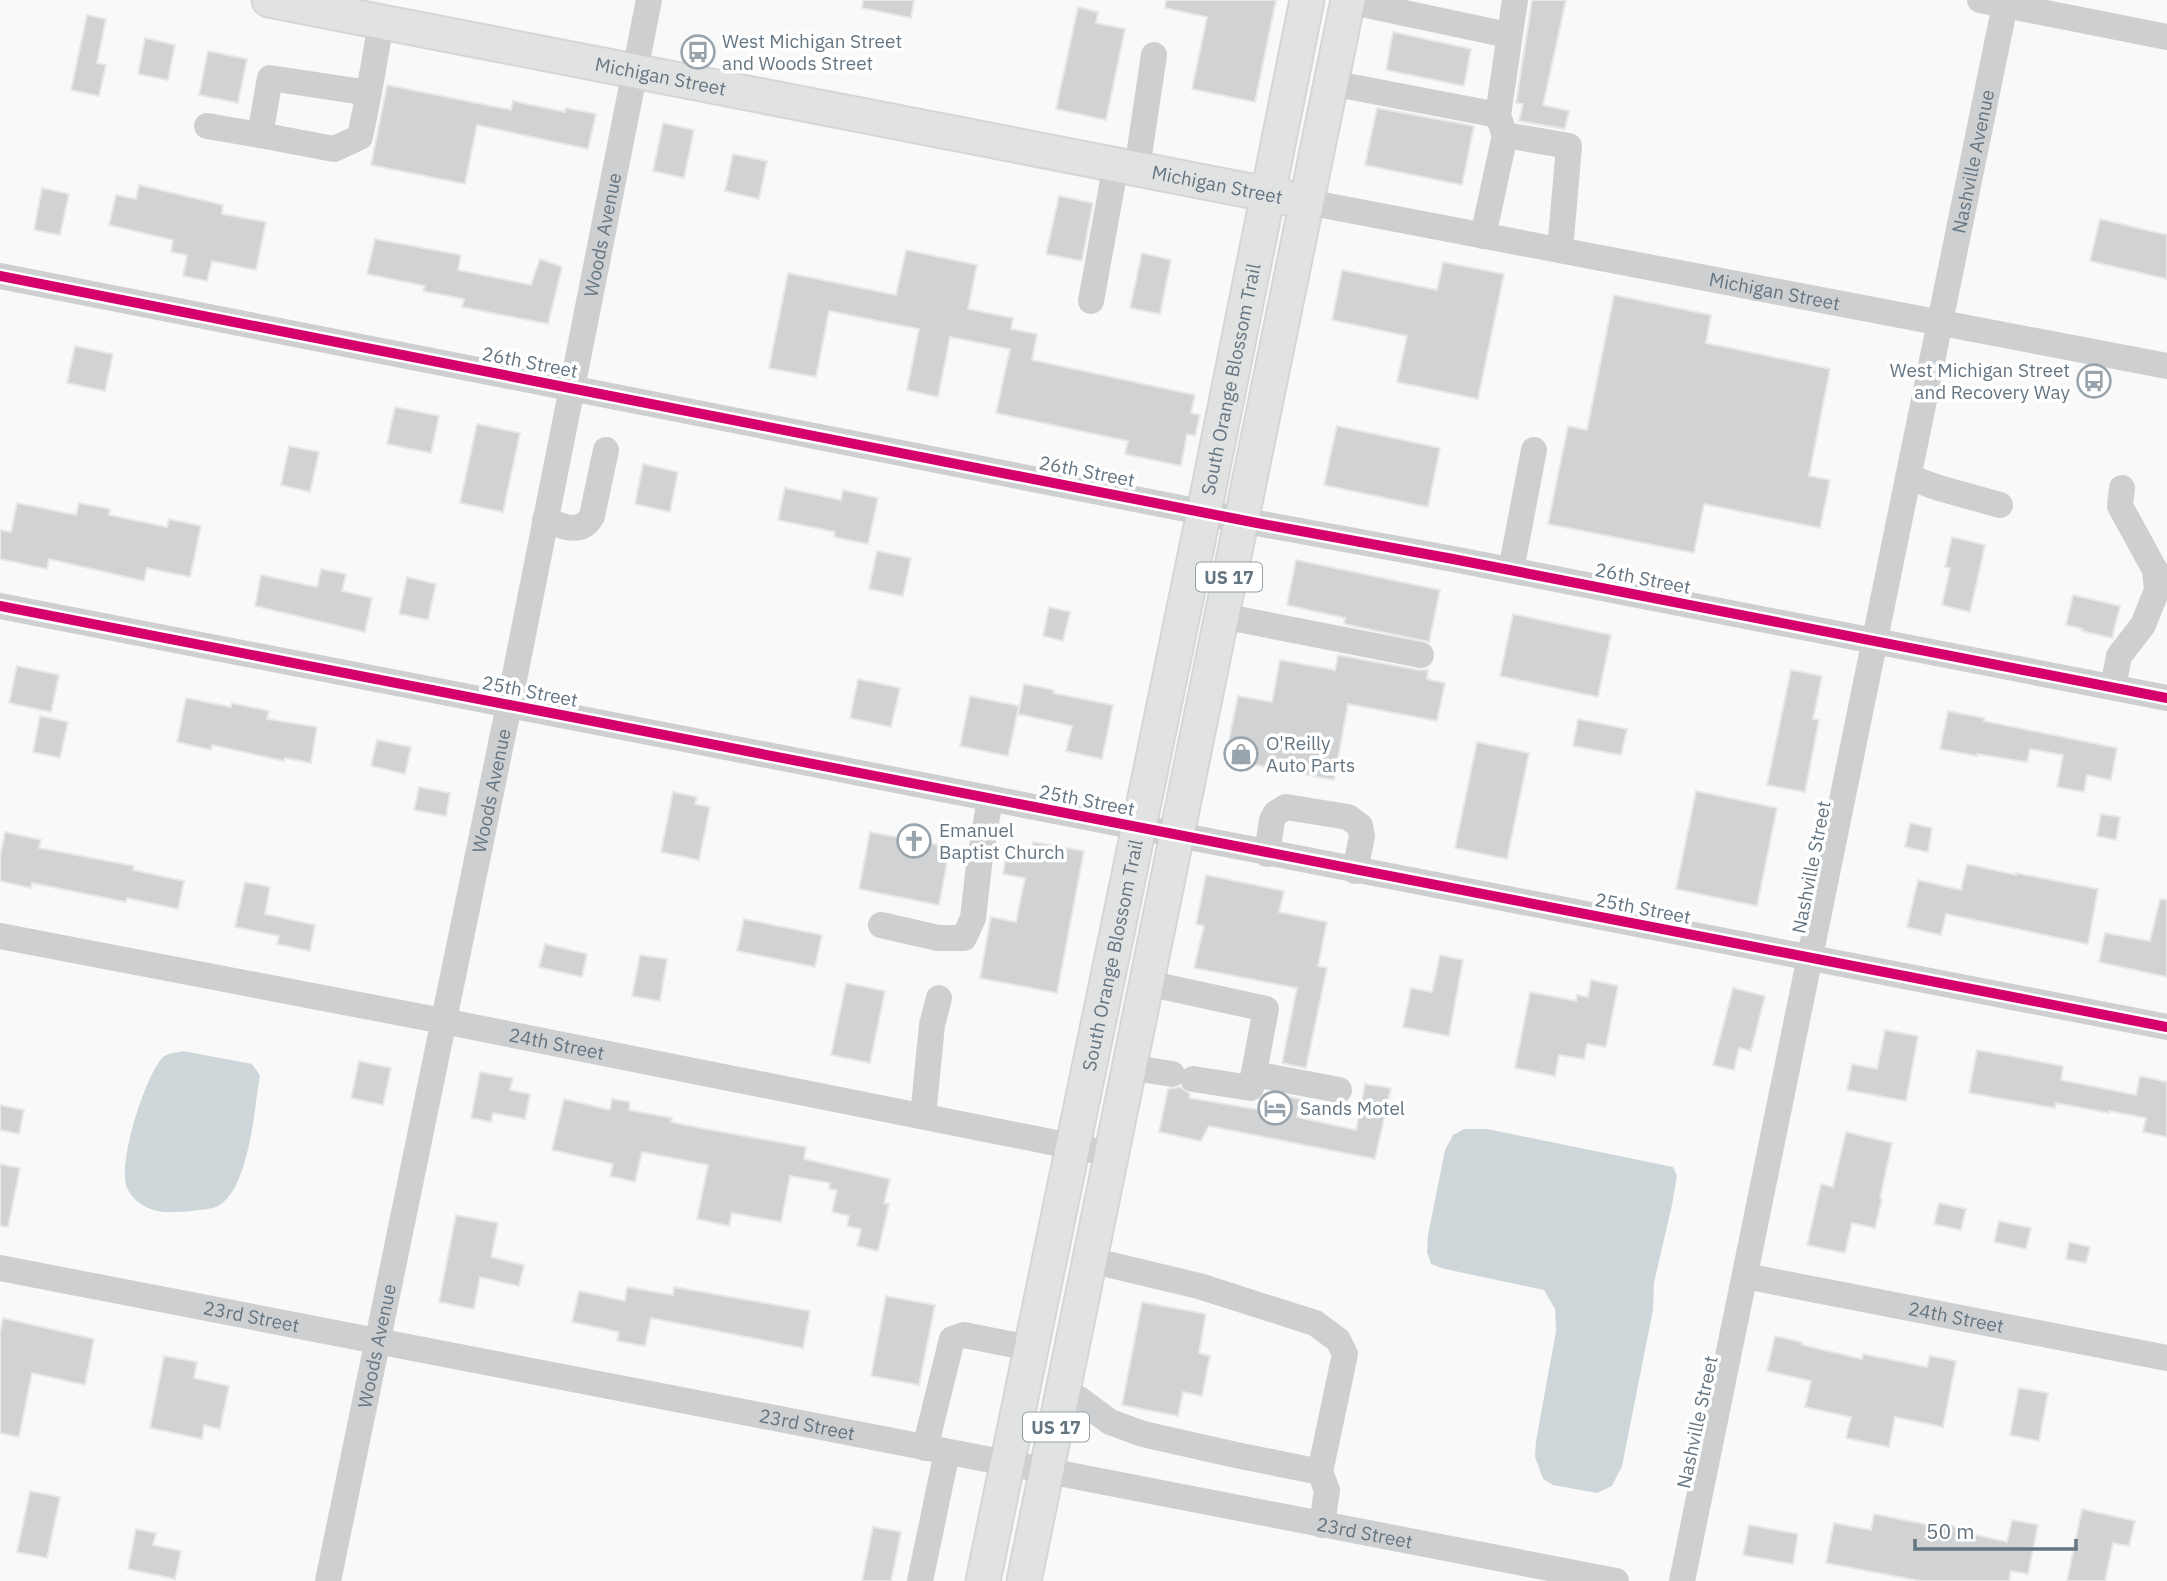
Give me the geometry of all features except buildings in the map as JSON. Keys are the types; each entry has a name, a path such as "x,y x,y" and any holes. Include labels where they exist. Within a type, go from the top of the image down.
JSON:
{"main road":[{"name":"Michigan Street","path":"270,0 1307,202"},
{"name":"South Orange Blossom Trail","path":"983,1581 1307,0"},
{"name":"South Orange Blossom Trail","path":"1024,1581 1348,0"}],"street":[{"name":"Woods Avenue","path":"328,1581 509,705 649,0"},
{"path":"1348,0 1508,35"},
{"path":"1483,236 1502,125 1508,35 1514,0"},
{"path":"1997,2 2167,37"},
{"name":"Nashville Avenue","path":"1939,324 1997,2"},
{"path":"207,126 334,149 360,137 381,22"},
{"path":"1091,301 1154,55"},
{"path":"260,135 270,78 369,93"},
{"path":"1331,83 1502,125 1569,146 1560,250"},
{"name":"Michigan Street","path":"1307,202 2167,366"},
{"name":"26th Street","path":"0,276 1241,520 2167,698"},
{"name":"Nashville Street","path":"1682,1581 1939,324"},
{"path":"545,520 574,528 582,528 587,524 592,516 607,450"},
{"path":"1511,570 1534,450"},
{"path":"1908,477 2000,505"},
{"path":"2113,687 2119,656 2143,625 2157,590 2155,570 2120,506 2122,488"},
{"name":"25th Street","path":"0,606 2167,1027"},
{"path":"1222,616 1421,655"},
{"path":"881,925 938,938 964,938 973,918 989,799"},
{"path":"1267,854 1272,820 1276,813 1286,807 1348,817 1360,826 1362,836 1355,871"},
{"name":"24th Street","path":"0,936 1111,1154"},
{"path":"1129,1067 1251,1088 1254,1074 1266,1009 1146,983"},
{"path":"923,1116 932,1025 939,998"},
{"path":"1254,1074 1339,1090"},
{"path":"1090,1260 1212,1290 1315,1323 1338,1340 1345,1354 1320,1472 1327,1490 1322,1525"},
{"name":"23rd Street","path":"0,1268 1616,1581"},
{"name":"24th Street","path":"1745,1276 2167,1358"},
{"path":"920,1581 951,1339 964,1335 1030,1348"},
{"path":"1062,1396 1079,1399 1110,1422 1143,1434 1320,1472"}],"shaded area":[{"path":"183,1051 252,1064 260,1075 247,1152 236,1185 228,1198 209,1209 165,1212 146,1207 130,1194 125,1177 126,1161 134,1121 148,1082 163,1057"},
{"path":"1464,1129 1487,1129 1673,1167 1677,1176 1654,1283 1653,1310 1622,1466 1612,1486 1597,1493 1553,1485 1543,1479 1535,1457 1556,1331 1555,1309 1544,1290 1431,1264 1427,1252 1428,1235 1445,1150 1453,1135"}],"cycle path":[{"path":"0,276 1257,523 2167,698"},
{"path":"0,606 2167,1027"}],"place":[{"name":"West Michigan Street and Woods Street","path":"698,52"},
{"name":"West Michigan Street and Recovery Way","path":"2094,381"},
{"name":"O'Reilly Auto Parts","path":"1241,754"},
{"name":"Emanuel Baptist Church","path":"914,841"},
{"name":"Sands Motel","path":"1275,1108"}]}
